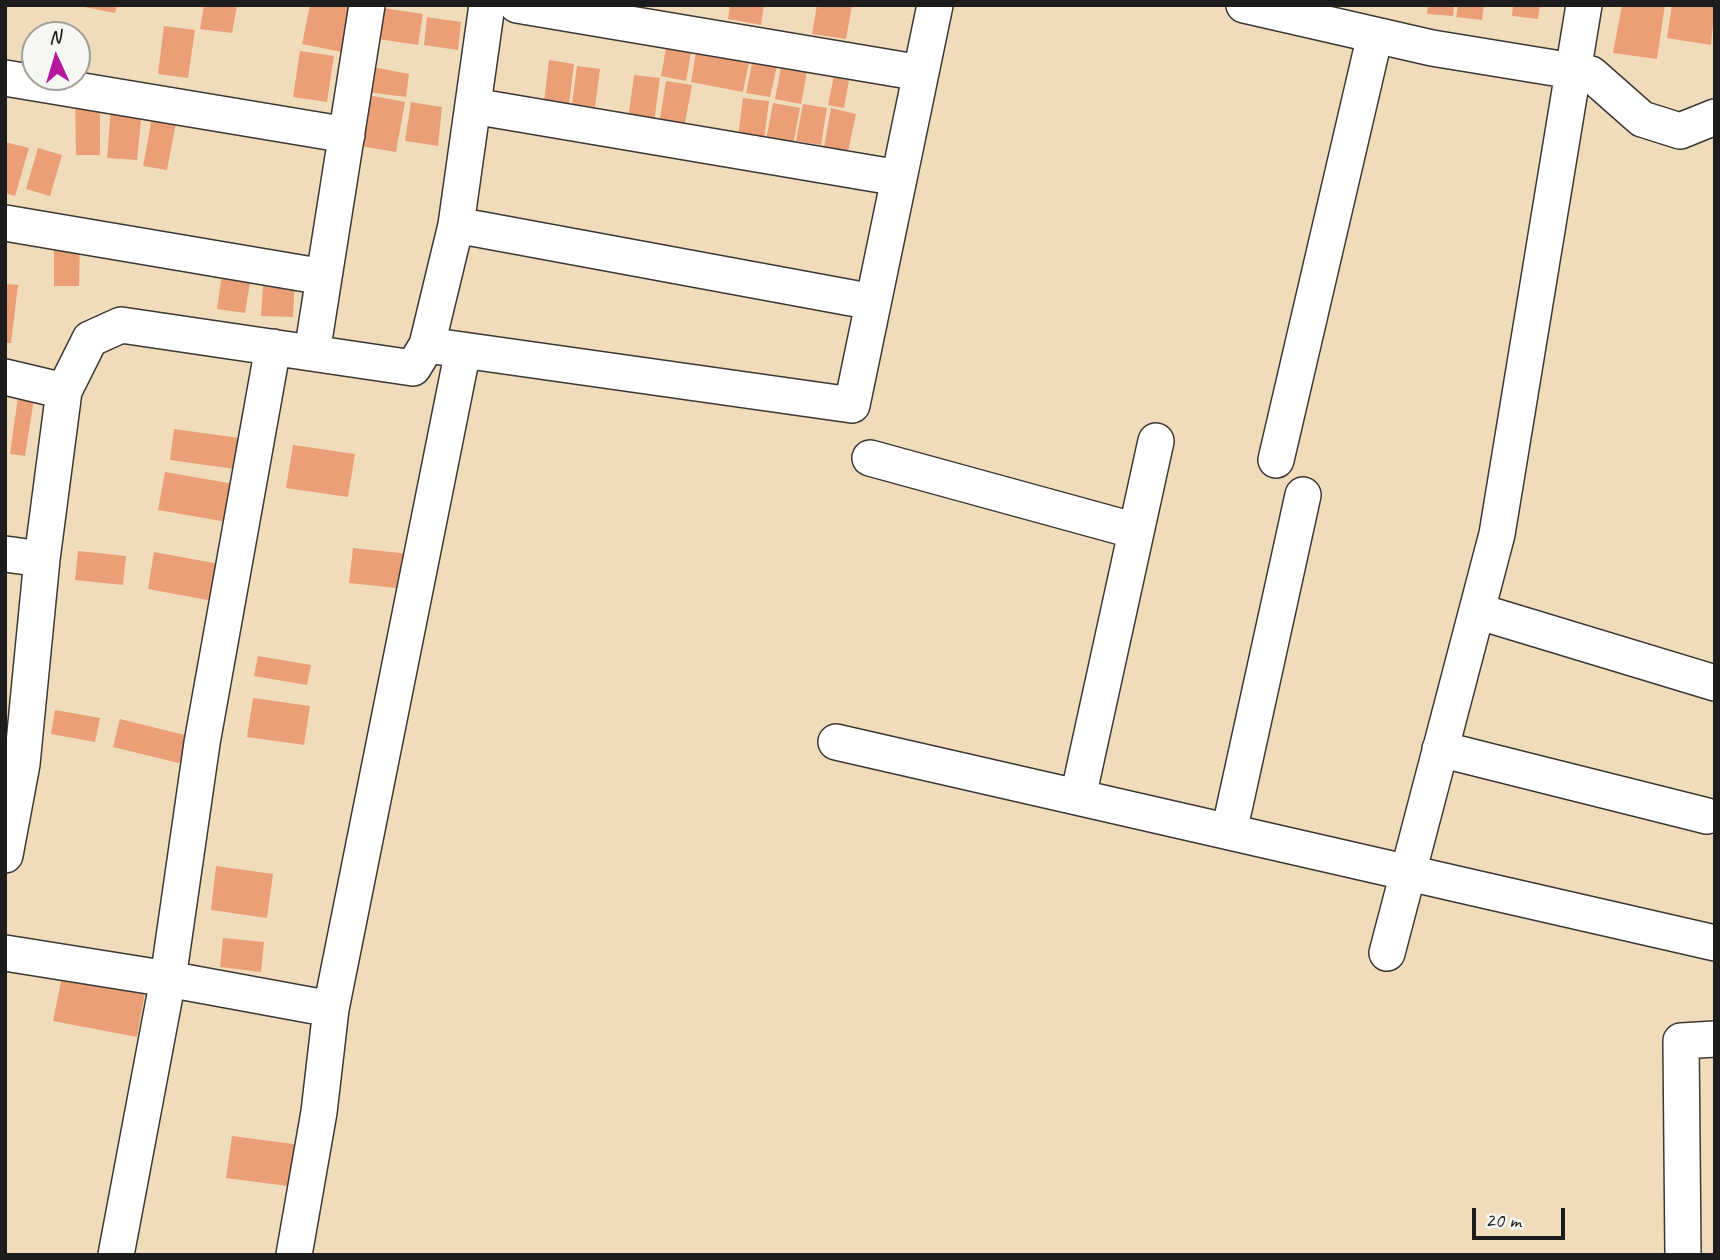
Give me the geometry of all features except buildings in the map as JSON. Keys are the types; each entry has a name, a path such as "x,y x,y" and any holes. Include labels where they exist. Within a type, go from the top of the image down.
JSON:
{"street":[{"path":"312,353 368,5"},
{"path":"5,855 22,764 42,559 64,391 90,339 121,325 413,368 427,345 456,225 487,5"},
{"path":"517,5 922,73"},
{"path":"427,345 852,405 935,5"},
{"path":"1244,5 1432,48 1591,74 1642,119 1680,131 1715,117"},
{"path":"1387,953 1497,534 1584,5"},
{"path":"1276,460 1376,35"},
{"path":"5,78 347,135"},
{"path":"473,106 899,178"},
{"path":"5,223 324,277"},
{"path":"456,225 873,302"},
{"path":"116,1255 169,979 202,743 273,347"},
{"path":"294,1255 319,1112 331,1009 463,350"},
{"path":"5,377 64,391"},
{"path":"1078,797 1156,441"},
{"path":"870,458 1136,531"},
{"path":"1229,832 1303,495"},
{"path":"5,554 42,559"},
{"path":"1477,611 1715,683"},
{"path":"836,742 1715,943"},
{"path":"1440,749 1707,816"},
{"path":"5,953 169,979 331,1009"},
{"path":"1683,1255 1681,1041 1715,1039"}]}
